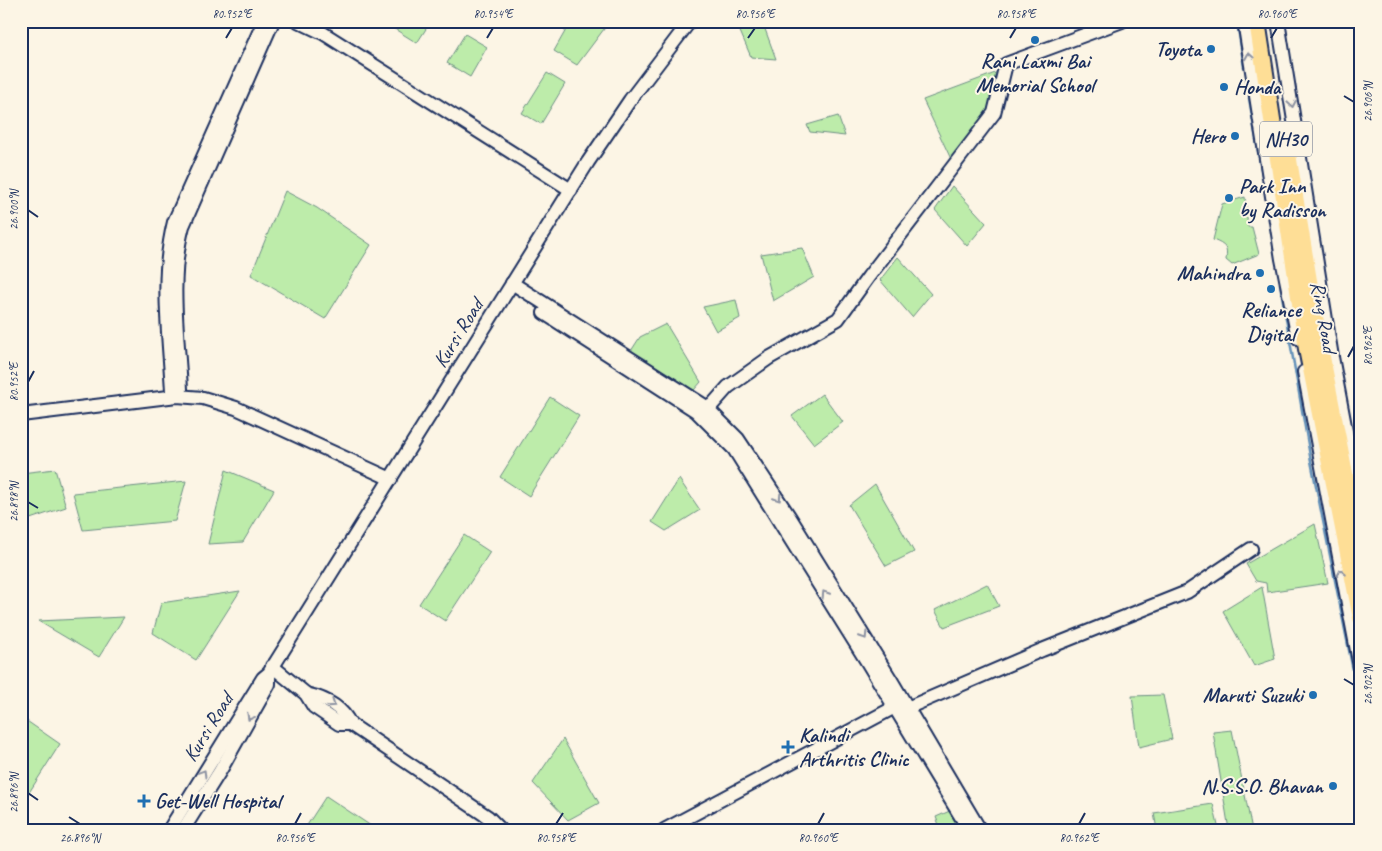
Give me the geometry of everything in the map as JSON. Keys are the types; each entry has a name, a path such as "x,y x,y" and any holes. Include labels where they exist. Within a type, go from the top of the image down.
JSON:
{"highway":[{"name":"Ring Road","path":"1257,21 1307,349 1361,618"},
{"name":"Ring Road","path":"1268,21 1292,255 1320,347 1361,554"}],"street":[{"path":"177,396 172,390 166,275 167,250 174,222 264,21"},
{"path":"177,396 181,389 175,273 177,248 183,226 273,21"},
{"path":"298,21 323,33 571,190"},
{"name":"Kursi Road","path":"169,830 236,719 270,670 391,480 571,190 630,100 690,21"},
{"path":"705,412 728,387 769,358 838,319 994,113 1006,64 1122,21"},
{"path":"1244,21 1292,255 1361,672"},
{"path":"1278,21 1332,357 1361,510"},
{"path":"511,286 705,412 738,439 756,465 901,707 980,830"},
{"path":"21,415 177,396 203,398 236,408 391,480"},
{"path":"664,830 901,707 1187,592 1251,549"},
{"path":"270,670 306,694 321,697 345,714 350,724 488,817 501,830"},
{"name":"Kursi Road","path":"183,830 220,771 269,684 270,670"},
{"path":"901,707 969,830"}],"green space":[{"path":"398,21 431,21 417,43 393,28"},
{"path":"571,21 610,21 577,65 554,51"},
{"path":"745,21 762,21 776,59 751,57 739,29"},
{"path":"465,34 487,47 470,77 447,63"},
{"path":"998,72 989,113 951,159 923,100"},
{"path":"547,73 565,84 541,124 522,113"},
{"path":"838,116 845,136 810,132 807,125"},
{"path":"952,186 986,223 967,246 935,210"},
{"path":"285,191 317,208 371,245 325,319 251,275"},
{"path":"1245,197 1248,227 1252,227 1259,254 1232,265 1226,260 1225,247 1213,240 1222,204"},
{"path":"802,248 814,277 773,301 761,254"},
{"path":"898,257 931,294 912,317 880,280"},
{"path":"736,300 740,318 716,331 703,307"},
{"path":"666,324 701,382 694,390 631,351 640,337"},
{"path":"822,394 843,422 814,444 792,416"},
{"path":"550,397 579,416 529,496 500,477"},
{"path":"55,469 66,507 21,522 21,473"},
{"path":"226,470 274,490 243,542 208,544"},
{"path":"679,479 700,510 666,531 652,522"},
{"path":"186,481 175,521 83,530 73,493"},
{"path":"875,484 914,552 886,566 849,505"},
{"path":"1315,524 1328,583 1267,592 1266,583 1256,581 1246,564"},
{"path":"464,535 490,552 445,621 419,604"},
{"path":"987,584 999,606 944,627 935,610"},
{"path":"1262,587 1275,659 1254,666 1223,611"},
{"path":"240,591 196,660 153,633 161,603"},
{"path":"124,617 99,657 38,621"},
{"path":"1163,695 1172,739 1139,747 1132,696"},
{"path":"21,717 60,744 23,802"},
{"path":"1232,730 1252,830 1229,830 1213,732"},
{"path":"563,739 599,803 568,820 533,783"},
{"path":"326,796 377,830 304,830"},
{"path":"1213,804 1219,830 1157,830 1154,813"},
{"path":"952,810 963,830 941,830 936,817"}],"waterway":[{"path":"1238,28 1244,67"},
{"path":"1249,98 1262,175"},
{"path":"1280,284 1310,456 1361,710"}],"place":[{"name":"Rani Laxmi Bai Memorial School","path":"1035,40"},
{"name":"Toyota","path":"1211,49"},
{"name":"Honda","path":"1224,87"},
{"name":"Hero","path":"1235,136"},
{"name":"Park Inn by Radisson","path":"1229,198"},
{"name":"Mahindra","path":"1260,273"},
{"name":"Reliance Digital","path":"1271,289"},
{"name":"Maruti Suzuki","path":"1313,695"},
{"name":"Kalindi Arthritis Clinic","path":"788,747"},
{"name":"N.S.S.O. Bhavan","path":"1333,786"},
{"name":"Get-Well Hospital","path":"144,801"}]}
